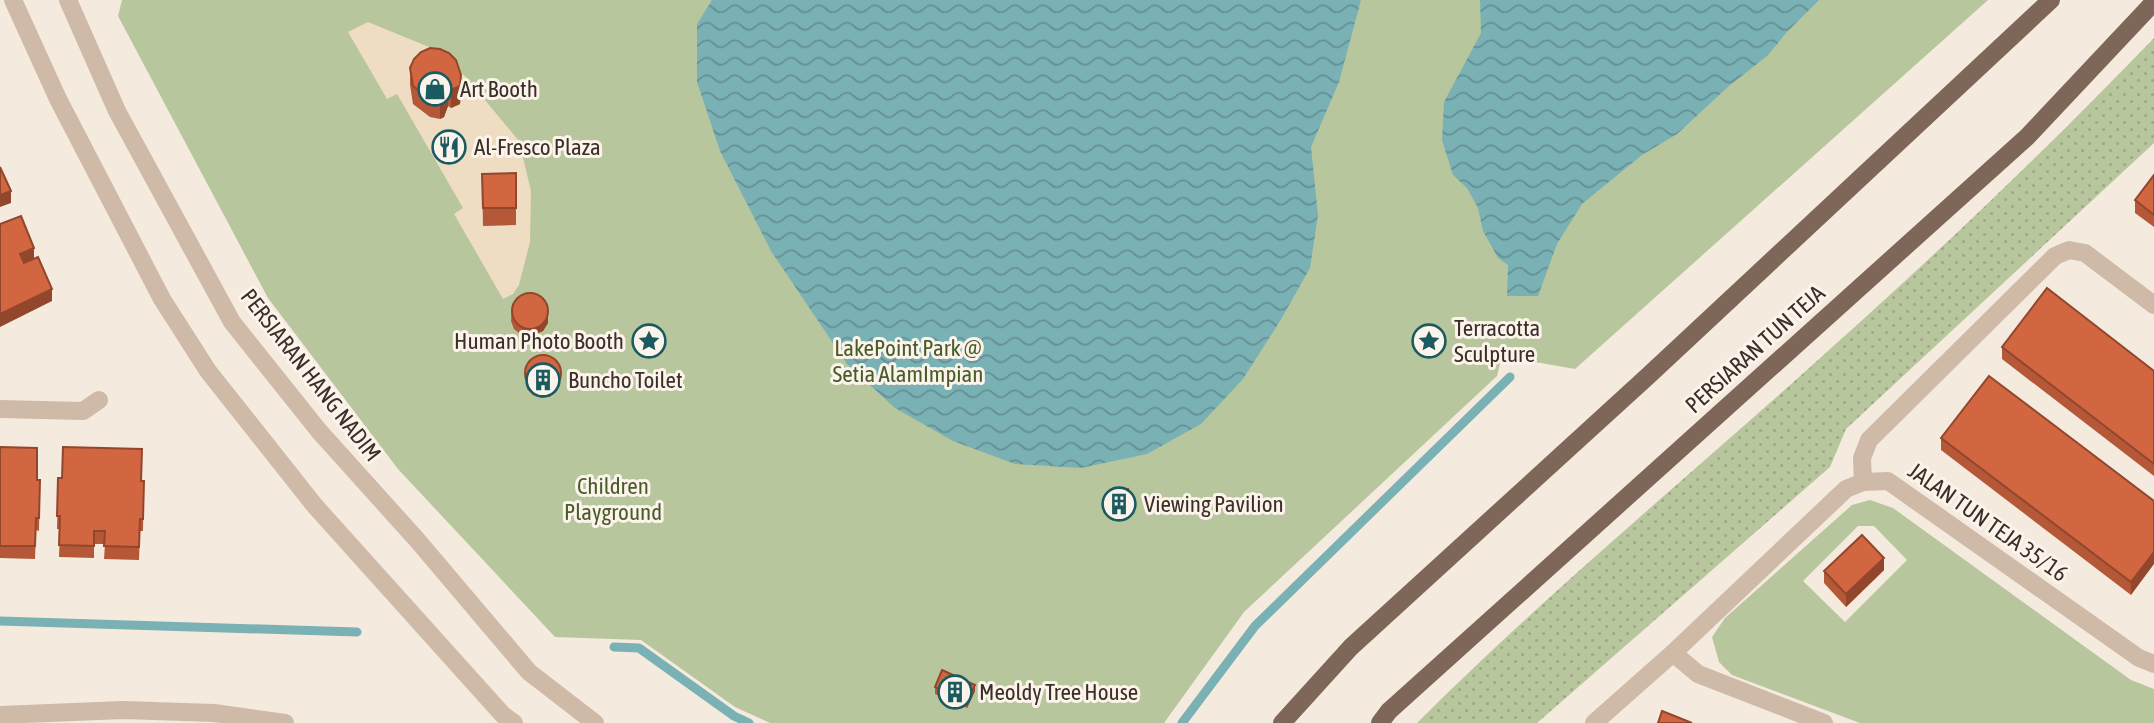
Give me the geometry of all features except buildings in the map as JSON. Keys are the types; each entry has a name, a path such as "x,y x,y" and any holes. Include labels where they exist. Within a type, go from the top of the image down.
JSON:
{"main road":[{"path":"1282,723 1307,693 1361,638 1648,376 2051,0"},
{"name":"PERSIARAN TUN TEJA","path":"1380,723 1389,711 2027,137 2154,2"}],"street":[{"path":"13,0 58,99 156,287 208,370 315,506 503,715 514,723"},
{"name":"PERSIARAN HANG NADIM","path":"68,0 117,111 232,322 319,431 418,541 529,672 595,723"},
{"path":"1594,723 1673,653 1846,489 1863,482 1862,458 1869,440 2054,256 2068,250 2085,253 2154,305"},
{"path":"0,409 82,411 99,400"},
{"name":"JALAN TUN TEJA 35/16","path":"1863,482 1888,481 2139,658 2154,664"},
{"path":"1673,653 1698,674 1824,723"},
{"path":"0,715 136,710 214,713 285,723"}],"green space":[{"name":"LakePoint Park @ Setia AlamImpian","path":"122,0 1988,0 1575,369 1502,356 1497,376 1244,612 1164,723 770,723 735,707 641,640 555,637 398,469 268,298 118,16"},
{"path":"2154,38 2154,143 1846,429 1830,467 1537,723 1417,723 1517,627 1912,274 2035,158"},
{"path":"1870,500 1893,508 2131,680 2154,689 2154,723 1860,723 1732,675 1719,662 1712,637 1725,618 1852,505","holes":["1858,526 1874,526 1907,560 1845,622 1803,581"]}],"shaded area":[{"path":"368,22 434,49 466,77 519,141 531,191 530,242 519,285 513,294 503,299 454,214 463,208 397,94 387,99 348,32"}],"water":[{"path":"712,0 1361,0 1339,82 1311,147 1318,215 1310,268 1243,379 1201,424 1147,454 1081,468 1015,464 953,441 895,408 847,364 771,251 720,151 697,82 697,24"},
{"path":"1480,0 1819,0 1767,56 1729,86 1677,134 1642,155 1582,204 1557,244 1538,296 1507,296 1508,265 1498,258 1483,231 1478,208 1467,188 1453,175 1442,140 1444,102 1481,33"}],"waterway":[{"path":"1182,723 1255,626 1510,377"},
{"path":"0,621 357,632"},
{"path":"614,647 639,648 734,716 749,723"}],"place":[{"name":"Art Booth","path":"435,89"},
{"name":"Al-Fresco Plaza","path":"449,147"},
{"name":"Human Photo Booth","path":"649,341"},
{"name":"Terracotta Sculpture","path":"1429,341"},
{"name":"Buncho Toilet","path":"543,380"},
{"name":"Viewing Pavilion","path":"1119,504"},
{"name":"Meoldy Tree House","path":"955,692"}],"park label":[{"name":"Children Playground","path":"613,499"}]}
